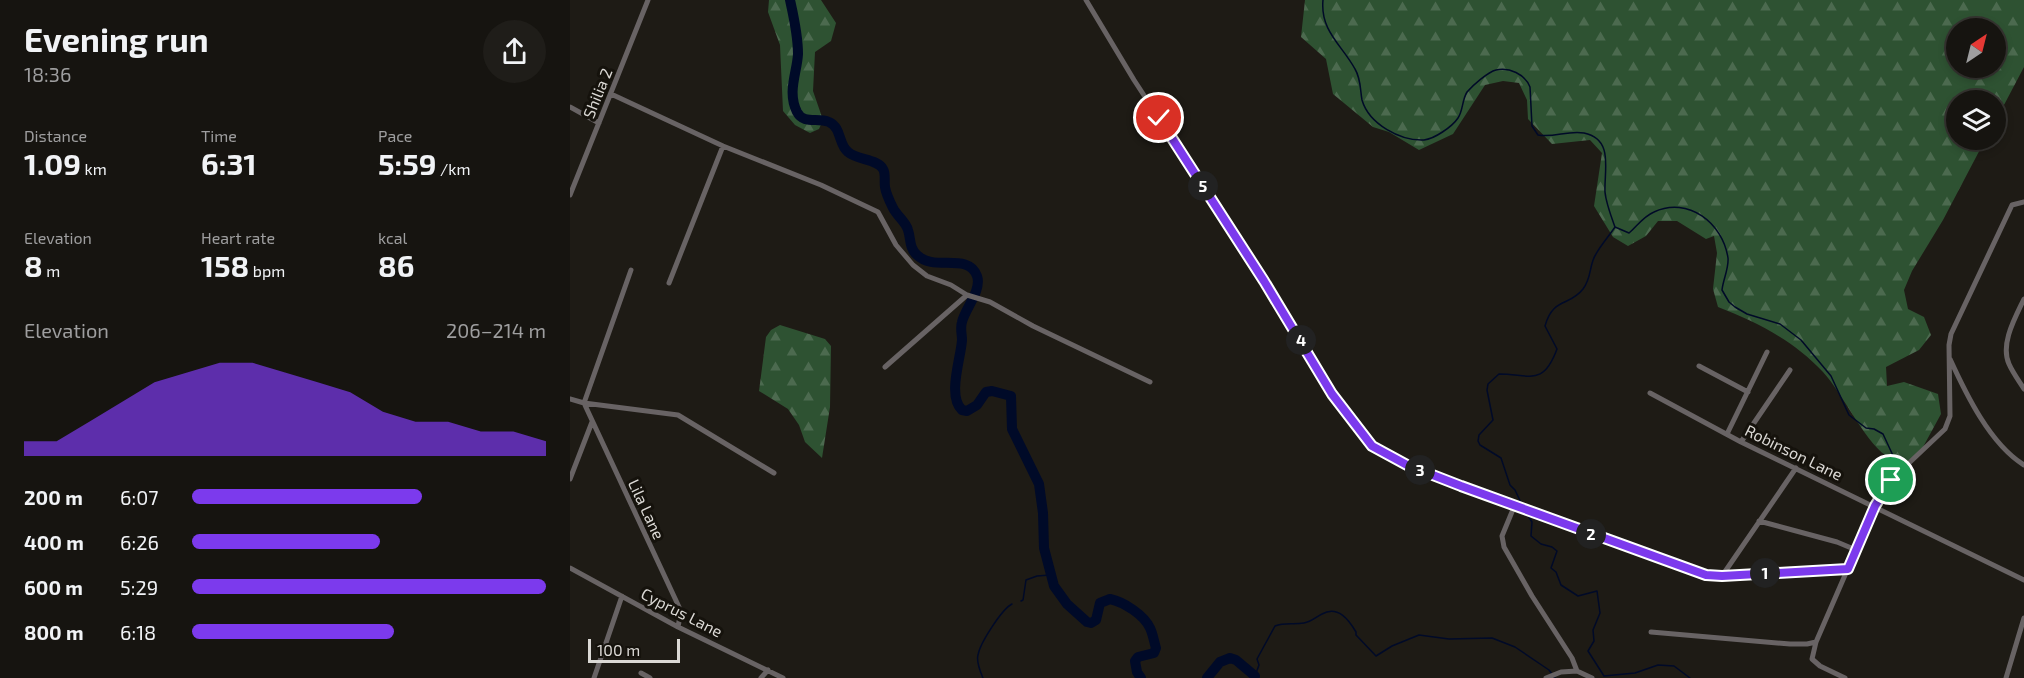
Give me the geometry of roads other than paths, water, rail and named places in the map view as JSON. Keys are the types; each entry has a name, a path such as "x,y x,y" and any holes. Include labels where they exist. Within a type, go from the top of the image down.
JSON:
{"street":[{"name":"Shilia 2","path":"570,195 572,184 648,0"},
{"path":"1086,0 1332,394 1372,446 1407,465 1517,508 1706,575 1848,569"},
{"path":"611,94 723,146 821,185 878,212 896,245 913,266 927,276 951,285 967,295 990,302 1033,326 1150,382"},
{"path":"570,107 599,123"},
{"path":"669,284 723,146"},
{"path":"1845,678 1820,666 1812,659 1816,642 1875,506 1891,480 1945,429 1950,416 1948,345 1951,334 2012,206 2024,202"},
{"path":"584,403 631,270"},
{"path":"885,367 967,295"},
{"path":"2024,300 2021,313 2006,345 2008,363 2024,389"},
{"path":"1727,434 1767,352"},
{"path":"1949,356 1970,398 1994,436 2012,456 2024,465"},
{"path":"1699,366 1748,392"},
{"path":"1741,442 1790,370"},
{"name":"Robinson Lane","path":"1650,393 1741,442 2024,580"},
{"path":"570,399 584,403 678,415 774,473"},
{"name":"Lila Lane","path":"584,403 679,608 678,627"},
{"path":"570,479 592,422"},
{"path":"1722,576 1796,468"},
{"path":"1517,508 1502,536 1504,547 1536,604 1572,658 1577,671"},
{"path":"1759,521 1837,542 1856,550"},
{"name":"Cyprus Lane","path":"570,568 678,627 783,678"},
{"path":"594,678 622,596"},
{"path":"2006,678 2024,618"},
{"path":"1652,632 1790,644 1816,642"},
{"path":"761,678 768,670"},
{"path":"1546,678 1561,672 1577,671 1592,678"},
{"path":"641,674 650,678"}],"waterway":[{"path":"790,0 798,47 793,90 797,112 807,120 829,122 836,128 848,152 872,161 883,169 888,198 907,227 911,246 917,255 924,260 959,263 973,269 978,281 961,324 962,340 955,386 958,404 962,410 967,411 977,405 986,392 992,391 1011,396 1012,429 1039,484 1044,548 1054,586 1067,604 1087,622 1091,623 1096,620 1100,603 1110,599 1127,606 1143,618 1151,630 1156,648 1154,653 1138,657 1135,661 1141,678"},
{"path":"1323,0 1323,11 1328,29 1357,73 1366,109 1371,117 1387,129 1415,140 1433,137 1447,129 1460,115 1467,92 1477,82 1496,70 1511,71 1528,82 1532,126 1538,135 1550,136 1578,132 1593,136 1600,142 1604,149 1606,165 1605,192 1615,227 1629,233 1647,216 1667,208 1691,210 1702,216 1719,234 1725,245 1728,262 1722,290 1729,302 1747,314 1780,324 1801,340 1831,376 1849,415 1866,428 1883,434 1896,462"},
{"path":"1523,507 1510,485 1501,458 1480,445 1478,441 1479,435 1493,420 1487,390 1488,384 1499,374 1534,376 1546,369 1557,349 1545,326 1548,317 1557,306 1578,295 1583,289 1594,258 1615,227"},
{"path":"1527,514 1532,522 1531,536 1541,544 1557,551 1551,568 1556,572 1561,585 1578,596 1597,591 1600,613 1593,630 1594,641 1588,651 1604,676 1635,673 1658,665 1674,666 1690,678"},
{"path":"1021,601 1026,580 1050,575"},
{"path":"983,678 978,655 997,619 1012,604"},
{"path":"1258,678 1255,676 1259,665 1257,659 1275,626 1300,624 1333,611 1342,615 1350,623 1356,635 1376,656 1392,646 1419,635 1449,639 1492,638 1515,647 1549,670 1555,678"},
{"path":"1207,678 1220,662 1230,658 1236,660 1255,676"}]}
